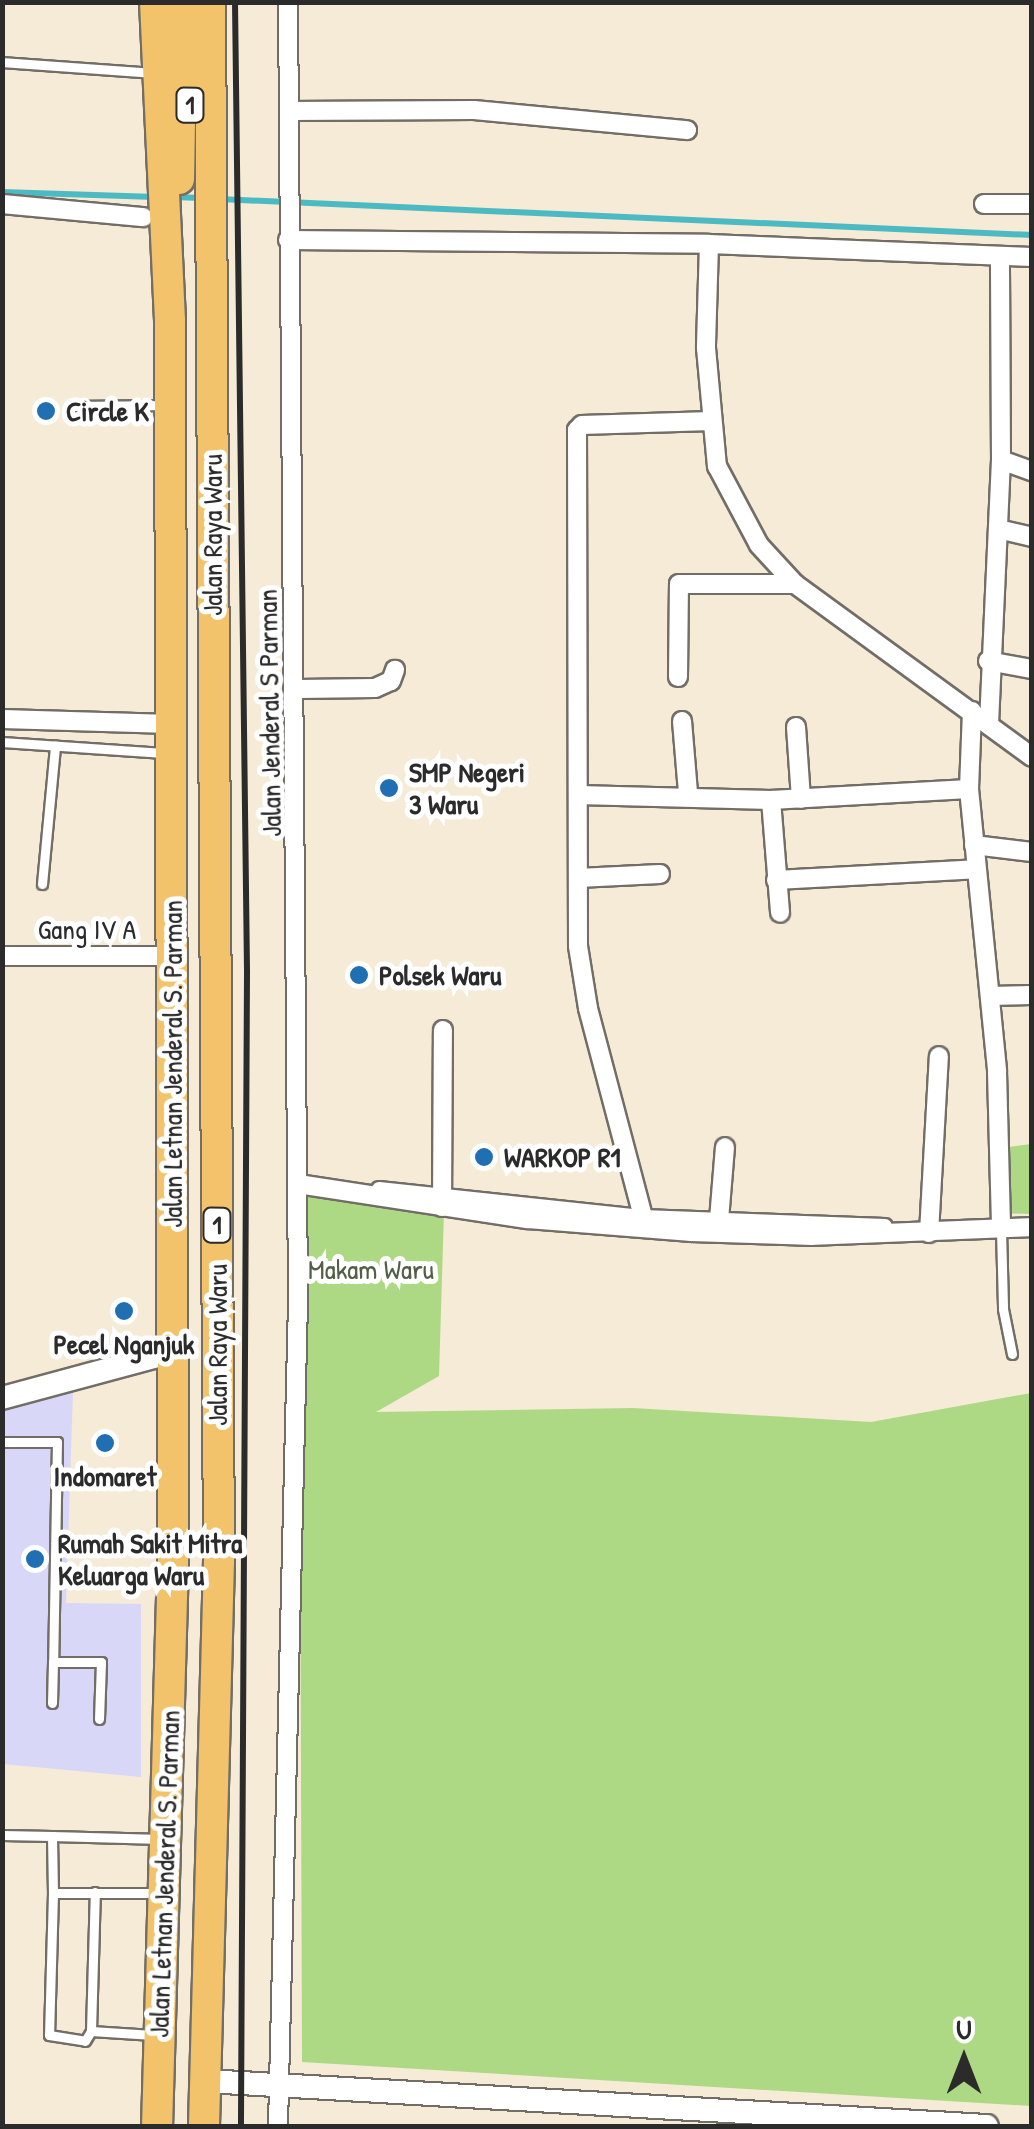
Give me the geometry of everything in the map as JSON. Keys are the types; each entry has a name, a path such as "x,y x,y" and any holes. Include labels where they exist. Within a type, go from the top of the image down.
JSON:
{"highway":[{"path":"155,2 157,73 188,189"},
{"path":"188,189 210,2"},
{"name":"1","path":"180,222 188,189 182,11"},
{"name":"Jalan Letnan Jenderal S. Parman","path":"157,2126 173,1562 170,320 180,222"},
{"name":"Jalan Raya Waru","path":"180,222 210,324 219,1562 204,2126"},
{"path":"173,1562 196,1553 219,1562"}],"street":[{"name":"Jalan Jenderal S Parman","path":"278,2126 298,1183 298,689 287,197 288,2"},
{"path":"289,111 474,110 687,130"},
{"path":"2,204 180,222"},
{"path":"984,204 1032,204"},
{"path":"288,232 1032,257"},
{"path":"708,244 711,421 717,466 759,545 795,584 1032,757"},
{"path":"989,724 988,661 1001,460 1000,256"},
{"path":"644,1222 588,1008 578,878 577,430 582,424 711,421"},
{"path":"1001,460 1032,471"},
{"path":"998,529 1032,538"},
{"path":"678,677 679,584 795,584"},
{"path":"988,661 1032,669"},
{"path":"298,689 375,688 391,681 395,670"},
{"path":"972,711 969,789 990,996 1001,1227"},
{"path":"2,719 171,739"},
{"path":"682,721 688,794"},
{"path":"796,727 801,798"},
{"path":"578,794 688,794 771,800 969,789"},
{"path":"771,800 780,913"},
{"path":"974,845 1032,852"},
{"path":"776,880 976,869"},
{"path":"578,878 660,874"},
{"name":"Gang IV A","path":"2,956 172,956"},
{"path":"990,996 1032,994"},
{"path":"443,1030 443,1201"},
{"path":"930,1230 939,1056"},
{"path":"718,1225 725,1147"},
{"path":"298,1183 644,1222 930,1230 1032,1227"},
{"path":"2,1398 173,1352"},
{"path":"206,2081 987,2126"}],"lane":[{"path":"2,62 157,73"},
{"path":"74,406 170,405"},
{"path":"2,742 55,746 171,739"},
{"path":"42,884 55,746"},
{"path":"1001,1227 1003,1309 1012,1354"},
{"path":"2,1442 57,1445 52,1703"},
{"path":"53,1662 101,1662 100,1718"},
{"path":"2,1835 165,1839"},
{"path":"52,1836 49,2035 85,2040 91,2031 96,1892"},
{"path":"53,1892 164,1892"},
{"path":"91,2031 160,2035"}],"shaded area":[{"name":"Rumah Sakit Mitra Keluarga Waru","path":"73,1392 66,1603 141,1604 141,1777 3,1764 2,1408"}],"green space":[{"path":"1031,1144 1031,1214 996,1213 994,1149"},
{"name":"Makam Waru","path":"299,1185 444,1211 439,1376 376,1412 633,1408 871,1422 1031,1393 1031,2106 302,2062"}],"waterway":[{"path":"2,192 156,197"},
{"path":"174,197 201,198"},
{"path":"219,199 1032,235"}],"railway":[{"path":"235,2 247,973 241,2126"}],"place":[{"name":"Circle K","path":"46,411"},
{"name":"SMP Negeri 3 Waru","path":"389,788"},
{"name":"Polsek Waru","path":"359,975"},
{"name":"WARKOP R1","path":"484,1157"},
{"name":"Pecel Nganjuk","path":"124,1311"},
{"name":"Indomaret","path":"105,1443"},
{"name":"Rumah Sakit Mitra Keluarga Waru","path":"35,1559"}]}
